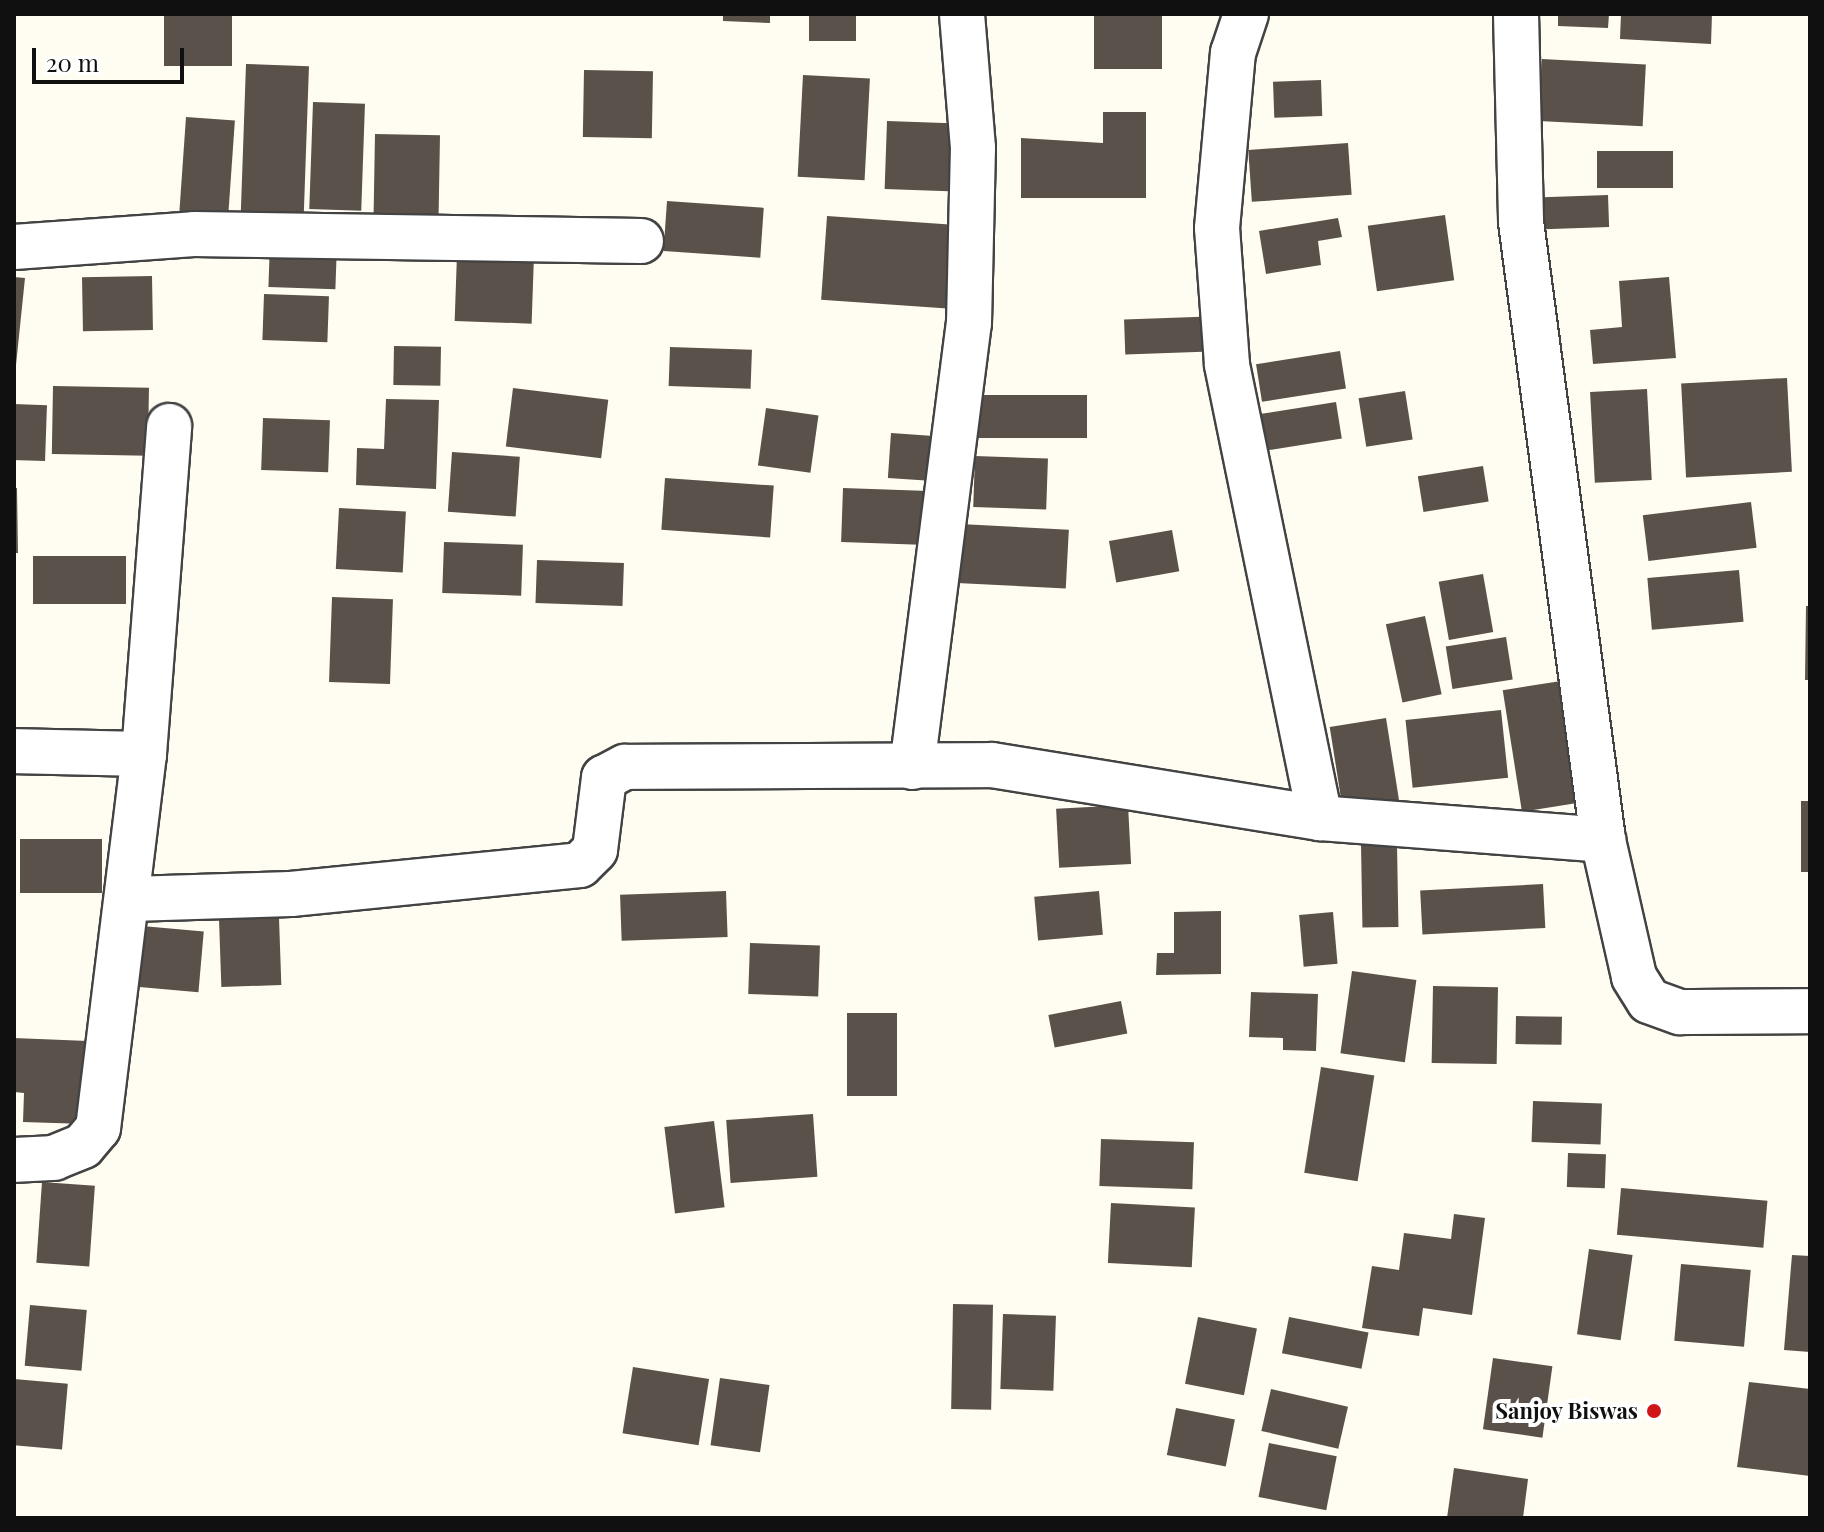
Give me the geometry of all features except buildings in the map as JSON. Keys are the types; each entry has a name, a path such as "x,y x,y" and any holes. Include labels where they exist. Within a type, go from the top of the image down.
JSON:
{"street":[{"path":"912,767 969,323 973,148 962,14"},
{"path":"1246,14 1233,53 1217,228 1227,364 1320,818"},
{"path":"1516,14 1521,222 1603,840 1634,977 1649,1001 1680,1012 1810,1011"},
{"path":"14,247 194,234 641,241"},
{"path":"14,1160 54,1158 83,1146 98,1128 131,899 169,426"},
{"path":"14,751 144,754"},
{"path":"131,899 291,894 580,865 595,850 604,778 625,767 992,765 1320,818 1603,840"}],"place":[{"name":"Sanjoy Biswas","path":"1654,1411"}]}
